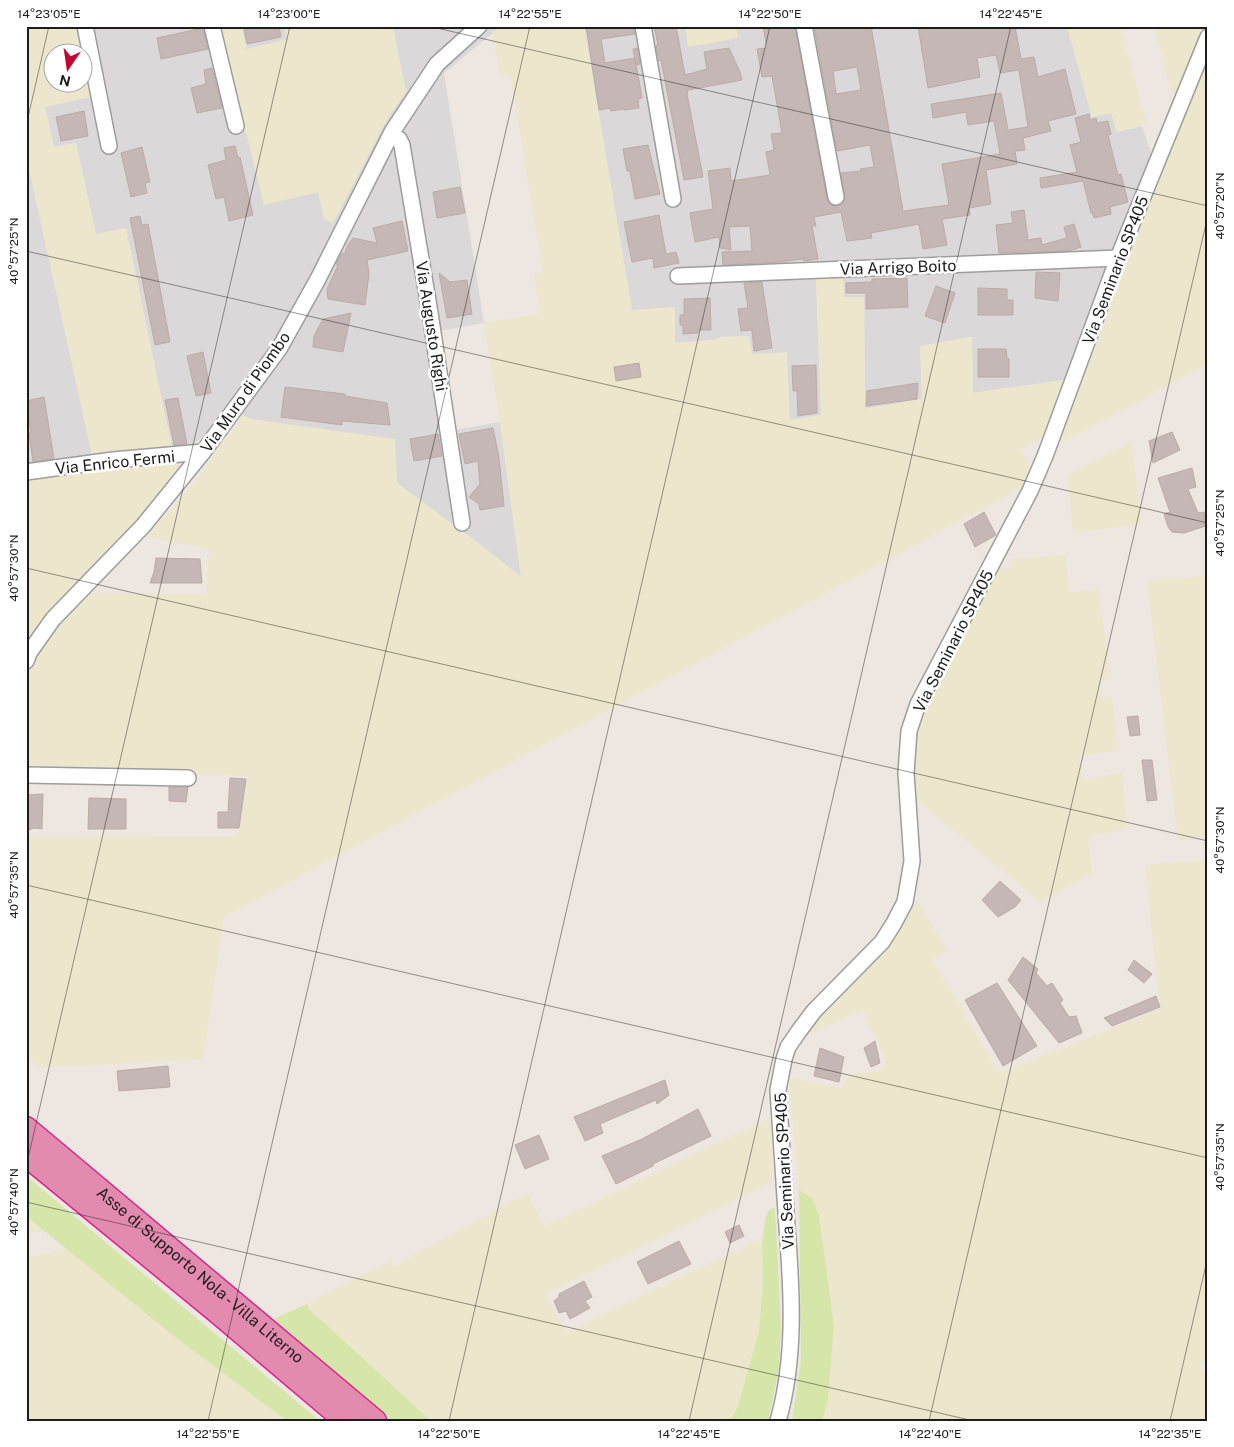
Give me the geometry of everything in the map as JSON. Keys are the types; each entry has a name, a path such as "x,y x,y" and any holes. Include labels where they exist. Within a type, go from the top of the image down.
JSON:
{"highway":[{"name":"Asse di Supporto Nola - Villa Literno","path":"26,1128 375,1421"},
{"name":"Asse di Supporto Nola - Villa Literno","path":"26,1155 346,1421"}],"street":[{"path":"85,26 109,146"},
{"path":"212,26 236,126"},
{"name":"Via Muro di Piombo","path":"26,660 53,619 143,526 203,452 279,349 318,279 390,136 437,64 479,26"},
{"path":"643,26 673,199"},
{"path":"804,26 836,197"},
{"name":"Via Seminario SP405","path":"778,1421 782,1407 791,1347 791,1281 778,1090 784,1059 788,1047 814,1012 882,942 905,902 912,861 906,773 910,731 918,704 1030,491 1045,456 1118,258 1208,37"},
{"name":"Via Augusto Righi","path":"390,136 399,138 402,145 462,523"},
{"name":"Via Arrigo Boito","path":"678,276 1118,258"},
{"name":"Via Enrico Fermi","path":"26,472 113,460 203,452"},
{"path":"26,775 188,778"}],"shaded area":[{"path":"26,26 77,26 80,42 42,42 42,92 90,92 91,97 45,107 54,147 76,143 96,234 126,228 173,453 93,459 26,155"},
{"path":"77,26 501,26 444,73 484,323 439,331 454,430 500,422 521,577 397,483 224,407 204,436 186,450 173,453 126,229 96,235 76,143 54,147 45,107 91,96 90,92 92,92 92,42 80,42"},
{"path":"242,26 247,49 287,39 284,26 393,26 406,92 389,116 333,223 324,219 318,192 264,205 220,27"},
{"path":"501,26 584,26 632,310 675,307 675,343 714,340 721,337 749,336 752,354 787,352 790,420 821,415 816,279 843,277 844,297 864,297 865,409 922,399 920,346 972,337 973,393 1065,380 1045,436 1021,449 1031,472 1021,488 224,917 203,1059 38,1068 26,1054 26,836 238,837 248,776 26,770 26,671 60,618 85,593 206,594 209,549 145,537 171,510 211,460 243,415 250,419 395,439 397,483 521,577 500,422 484,323 540,314 534,274 543,273 510,74 500,76 492,33"},
{"path":"584,26 1067,26 1092,117 1111,112 1117,132 1142,126 1153,158 1071,379 973,393 971,337 920,346 922,399 865,409 864,298 844,298 843,277 816,279 821,415 789,420 752,354 749,336 721,337 714,340 675,343 632,310"},
{"path":"685,26 736,26 738,38 688,47"},
{"path":"1067,26 1120,26 1146,121 1142,126 1117,132 1111,113 1092,117"},
{"path":"1154,26 1207,26 1177,94 1171,91"},
{"path":"1208,55 1208,364 1061,443 1060,441 1189,100"},
{"path":"26,155 93,459 26,468"},
{"path":"1132,441 1141,524 1073,533 1068,475"},
{"path":"146,464 184,466 26,644 26,479 89,469"},
{"path":"1066,555 1069,593 1098,590 1111,679 1099,681 1102,698 1112,697 1118,750 1079,756 1082,781 1122,772 1127,828 1088,837 1092,873 1041,902 911,796 911,762 919,716 999,568 1012,569 1010,559"},
{"path":"1208,576 1208,854 1205,855 1203,837 1178,840 1147,581"},
{"path":"1208,860 1208,1360 1199,1363 1204,1377 1208,1376 1208,1421 822,1421 828,1399 834,1325 819,1216 812,1198 799,1190 789,1080 793,1079 843,1088 849,1074 879,1071 885,1063 879,1043 863,1010 800,1039 806,1028 884,950 903,925 916,901 947,951 932,960 1000,1073 1160,1009 1145,865"},
{"path":"770,1118 772,1181 545,1294 566,1332 754,1242 762,1243 763,1282 759,1331 738,1406 730,1421 431,1421 310,1310 307,1304 391,1260 394,1266 527,1193 544,1226"},
{"path":"26,1216 42,1229 45,1231 26,1233"},
{"path":"67,1249 170,1333 287,1421 26,1421 26,1258"}],"green space":[{"path":"26,1176 320,1421 287,1421 170,1333 26,1216"},
{"path":"799,1190 812,1198 819,1216 834,1325 828,1399 822,1421 792,1421 801,1359"},
{"path":"775,1208 781,1326 779,1369 768,1421 730,1421 738,1406 759,1331 763,1282 762,1243 766,1216 770,1209"},
{"path":"307,1304 310,1310 431,1421 393,1421 274,1319"}],"building":[{"path":"246,26 279,26 281,37 247,44 244,30 247,30"},
{"path":"586,26 634,26 635,34 601,39 605,63 635,58 642,98 638,99 639,108 611,111 610,108 599,110"},
{"path":"654,26 676,26 685,75 707,69 704,52 729,48 740,72 742,80 688,90 687,94 703,177 684,180 661,60 659,61"},
{"path":"763,26 779,26 780,28 795,26 827,199 833,206 842,204 845,200 841,173 861,171 860,169 874,167 870,145 837,151 814,26 871,26 903,211 949,205 942,164 1000,154 994,121 968,125 966,112 933,118 931,104 1001,93 1008,130 1028,127 1019,70 1000,73 996,55 977,58 980,77 928,88 918,26 1015,26 1021,59 1034,57 1038,77 1065,69 1076,114 1048,121 1051,131 1023,138 1025,150 1015,151 1017,164 986,170 991,204 969,208 970,215 942,219 947,245 923,249 919,224 871,233 872,238 847,241 841,212 814,217 816,226 812,226 818,259 723,265 722,252 752,251 750,226 729,227 731,250 720,248 719,237 695,242 690,213 713,209 708,171 730,168 731,181 770,175 766,152 774,150 771,134 782,133 772,76 762,77 757,49 767,48","holes":["857,67 861,90 836,94 833,71"]},
{"path":"203,28 208,49 161,59 157,38"},
{"path":"637,48 640,64 636,65 633,49"},
{"path":"212,68 222,108 197,113 191,88 206,84 204,70"},
{"path":"84,111 88,136 61,141 56,117"},
{"path":"1089,114 1090,120 1096,118 1097,123 1108,121 1111,134 1108,135 1118,175 1121,174 1128,202 1110,207 1111,214 1094,218 1083,181 1041,188 1040,178 1077,172 1070,145 1081,142 1075,118"},
{"path":"648,145 660,194 635,199 630,171 627,171 623,149"},
{"path":"235,146 238,158 240,157 253,215 229,221 224,197 216,199 208,165 226,160 224,148"},
{"path":"142,147 150,182 145,183 147,193 131,197 121,153"},
{"path":"460,187 465,213 437,218 433,192"},
{"path":"1024,210 1028,240 1041,238 1042,245 1067,238 1064,227 1074,224 1081,247 1069,251 999,253 996,225 1013,223 1011,212"},
{"path":"659,215 666,254 676,252 679,263 654,268 653,258 632,262 624,222"},
{"path":"140,216 142,225 148,224 170,342 155,345 130,218"},
{"path":"402,221 408,251 367,260 369,274 365,305 328,299 327,289 338,265 336,264 341,254 345,253 347,246 353,238 377,243 373,228"},
{"path":"1036,272 1060,273 1058,301 1035,298"},
{"path":"439,273 450,282 467,280 472,314 447,318"},
{"path":"907,278 908,307 866,309 866,293 846,293 846,283 872,282 872,279"},
{"path":"762,282 772,348 754,351 752,330 741,331 738,309 748,308 744,283"},
{"path":"936,286 955,293 945,323 925,316"},
{"path":"978,288 1007,289 1007,300 1013,300 1013,315 978,315"},
{"path":"710,298 711,330 698,330 698,333 683,334 683,326 680,325 680,315 684,315 684,299"},
{"path":"351,313 343,352 313,347 314,336 323,319"},
{"path":"978,349 1006,349 1007,359 1009,359 1009,377 978,377"},
{"path":"203,352 211,393 196,396 187,356"},
{"path":"639,363 641,377 616,381 614,367"},
{"path":"816,365 817,413 798,416 797,391 793,391 792,366"},
{"path":"918,383 917,399 866,406 867,391"},
{"path":"285,387 345,394 345,396 387,403 390,425 342,421 342,425 281,417"},
{"path":"44,397 54,459 33,462 26,401"},
{"path":"178,398 187,444 174,445 165,400"},
{"path":"493,428 499,458 504,506 480,510 479,504 469,497 480,484 478,461 465,464 459,434"},
{"path":"1172,432 1180,450 1153,463 1149,441"},
{"path":"438,434 442,456 414,461 410,439"},
{"path":"1192,468 1196,487 1188,489 1198,513 1204,512 1206,526 1184,533 1172,532 1168,527 1164,514 1170,512 1158,478"},
{"path":"984,512 996,535 975,547 964,524"},
{"path":"156,558 200,559 202,583 150,583"},
{"path":"1138,716 1140,735 1130,736 1127,717"},
{"path":"1142,760 1152,760 1157,800 1147,801"},
{"path":"230,778 246,779 239,828 218,828 218,812 228,812"},
{"path":"169,787 188,787 186,802 169,801"},
{"path":"43,794 42,829 34,828 26,831 26,795"},
{"path":"89,798 126,799 126,829 88,829"},
{"path":"1000,881 1021,900 1015,907 998,917 982,900"},
{"path":"1023,957 1038,969 1036,973 1047,986 1052,983 1063,1000 1060,1003 1069,1017 1076,1016 1082,1033 1059,1043 1008,980"},
{"path":"1134,960 1152,974 1144,983 1128,970"},
{"path":"997,983 1037,1046 1003,1066 965,1000"},
{"path":"1156,996 1160,1007 1112,1026 1104,1018"},
{"path":"875,1041 880,1063 871,1067 864,1048"},
{"path":"820,1048 844,1057 839,1082 814,1076"},
{"path":"168,1066 170,1087 119,1091 117,1071"},
{"path":"665,1080 669,1095 657,1104 656,1100 600,1124 603,1133 585,1141 574,1117"},
{"path":"698,1109 711,1136 616,1184 602,1156 642,1139"},
{"path":"539,1135 549,1159 525,1169 515,1145"},
{"path":"739,1225 744,1236 730,1243 725,1232"},
{"path":"679,1241 691,1264 648,1284 637,1262"},
{"path":"584,1281 592,1297 585,1301 590,1308 570,1319 566,1311 559,1313 554,1301 559,1297 559,1294"}]}
